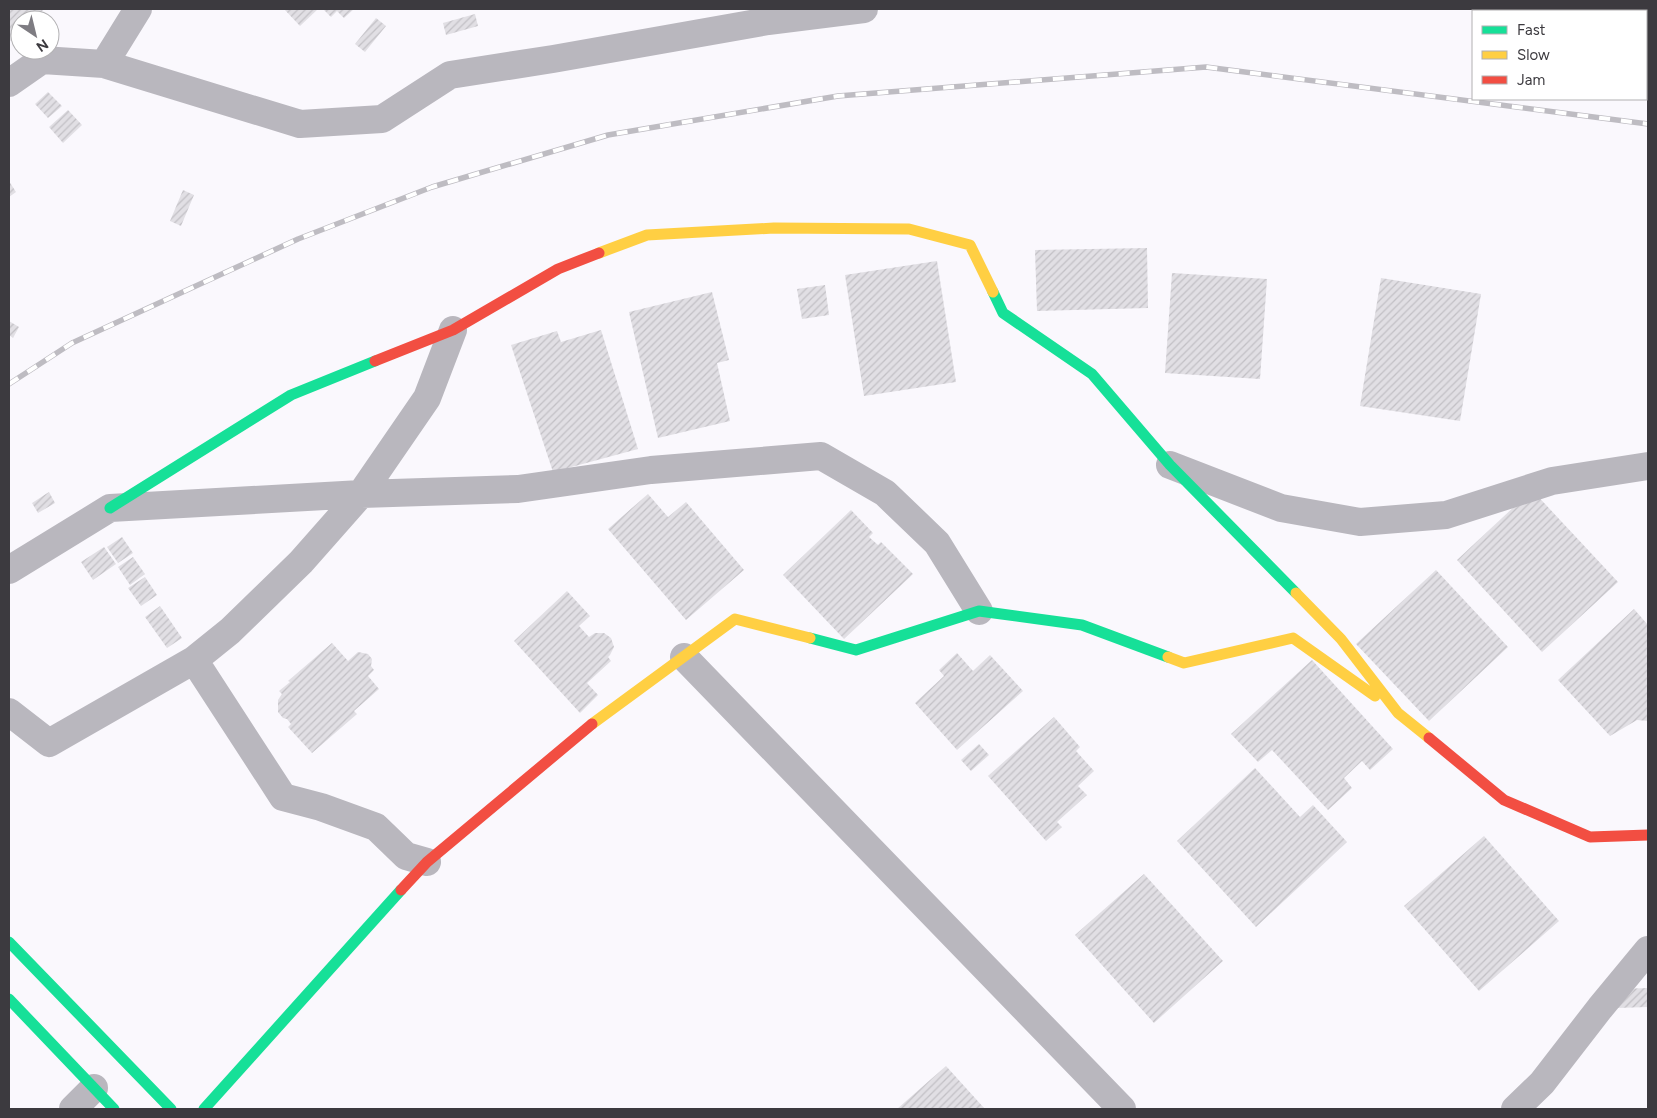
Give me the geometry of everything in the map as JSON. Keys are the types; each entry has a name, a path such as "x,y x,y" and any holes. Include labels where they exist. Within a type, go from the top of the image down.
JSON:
{"street":[{"path":"104,64 138,9"},
{"path":"9,83 42,60 104,64 300,124 337,122 382,118 450,75 553,59 763,15 864,9"},
{"path":"9,570 291,395 453,330 558,269 647,235 774,228 909,229 970,245 1003,313 1092,374 1170,465 1341,639 1398,713"},
{"path":"9,712 49,743 194,660 230,631 302,562 361,494 427,398 453,330"},
{"path":"110,508 361,494 518,489 651,470 821,456 885,493 937,542 979,611"},
{"path":"1170,465 1281,508 1360,522 1446,515 1552,481 1648,466"},
{"path":"204,1109 427,862 604,713 735,619 856,650 979,611 1082,625 1184,662 1293,638 1398,713 1504,800 1590,837 1648,835"},
{"path":"684,657 1122,1109"},
{"path":"194,660 283,797 320,807 376,827 406,856 427,862"},
{"path":"9,942 170,1109"},
{"path":"1515,1109 1542,1083 1648,950"},
{"path":"9,999 114,1109"},
{"path":"73,1109 94,1088"}],"building":[{"path":"9,9 44,9 10,10 9,40"},
{"path":"284,9 318,9 300,26"},
{"path":"323,9 354,9 344,18 337,11 331,17"},
{"path":"475,14 478,26 446,35 443,23"},
{"path":"376,18 386,26 365,52 355,44"},
{"path":"48,92 62,106 48,118 35,104"},
{"path":"68,110 82,125 63,143 49,127"},
{"path":"9,181 16,192 9,197"},
{"path":"183,190 194,195 181,226 170,221"},
{"path":"1147,248 1148,308 1037,311 1035,250"},
{"path":"937,261 956,382 864,396 845,275"},
{"path":"1172,273 1267,279 1260,379 1165,373"},
{"path":"1381,278 1481,294 1460,421 1360,406"},
{"path":"825,285 829,315 802,319 797,289"},
{"path":"712,292 729,360 717,363 730,421 658,438 629,312"},
{"path":"9,321 19,327 13,338 9,335"},
{"path":"601,330 638,449 553,472 511,345 557,331 561,342"},
{"path":"1532,490 1618,582 1542,652 1457,560"},
{"path":"49,492 55,503 38,513 32,503"},
{"path":"648,494 668,517 686,502 744,570 686,620 608,529"},
{"path":"851,510 873,533 869,537 878,545 881,542 913,574 844,639 783,575"},
{"path":"122,537 133,553 118,563 107,547"},
{"path":"104,547 116,564 93,580 81,562"},
{"path":"133,557 145,574 130,585 118,567"},
{"path":"1436,570 1508,647 1429,721 1356,644"},
{"path":"145,577 157,595 141,606 128,588"},
{"path":"567,591 590,616 579,626 589,637 595,633 604,633 611,638 614,647 608,657 611,661 587,683 598,695 580,713 514,641"},
{"path":"160,606 182,638 167,648 145,617"},
{"path":"1634,609 1648,625 1648,721 1637,720 1610,736 1558,680"},
{"path":"332,643 348,661 358,652 368,654 372,659 371,666 374,670 368,676 379,689 354,711 357,714 312,753 288,727 291,724 287,719 283,718 278,712 278,700 282,694 279,691"},
{"path":"957,653 973,671 990,655 1023,691 957,750 915,703 944,676 939,670"},
{"path":"1312,660 1393,749 1370,770 1362,761 1344,778 1352,788 1328,810 1272,750 1258,762 1231,734"},
{"path":"1054,717 1080,747 1076,751 1094,771 1078,786 1087,795 1057,822 1062,827 1046,841 988,776"},
{"path":"979,744 989,755 971,771 961,760"},
{"path":"1255,768 1300,817 1313,805 1347,842 1256,927 1177,841"},
{"path":"1484,836 1559,921 1479,991 1404,906"},
{"path":"1144,874 1223,961 1154,1023 1075,935"},
{"path":"1648,988 1648,1007 1617,1008 1616,989"},
{"path":"946,1066 985,1109 897,1109"}],"railway":[{"path":"9,384 72,343 298,239 432,187 608,135 838,96 1206,67 1648,124"}],"traffic: fast":[{"path":"993,292 1003,313 1092,374 1170,465 1296,593"},
{"path":"110,508 291,395 375,361"},
{"path":"810,638 856,650 979,611 1082,625 1168,657"},
{"path":"204,1109 401,890"},
{"path":"9,942 171,1109"},
{"path":"9,999 114,1109"}],"traffic: slow":[{"path":"599,253 647,235 774,228 909,229 970,245 993,292"},
{"path":"1296,593 1341,639 1398,713 1429,738"},
{"path":"592,724 735,619 810,638"},
{"path":"1168,657 1184,663 1293,638 1375,696"}],"traffic: jam":[{"path":"375,361 453,330 558,269 599,253"},
{"path":"401,890 427,862 592,724"},
{"path":"1429,738 1504,800 1590,837 1648,835"}]}
